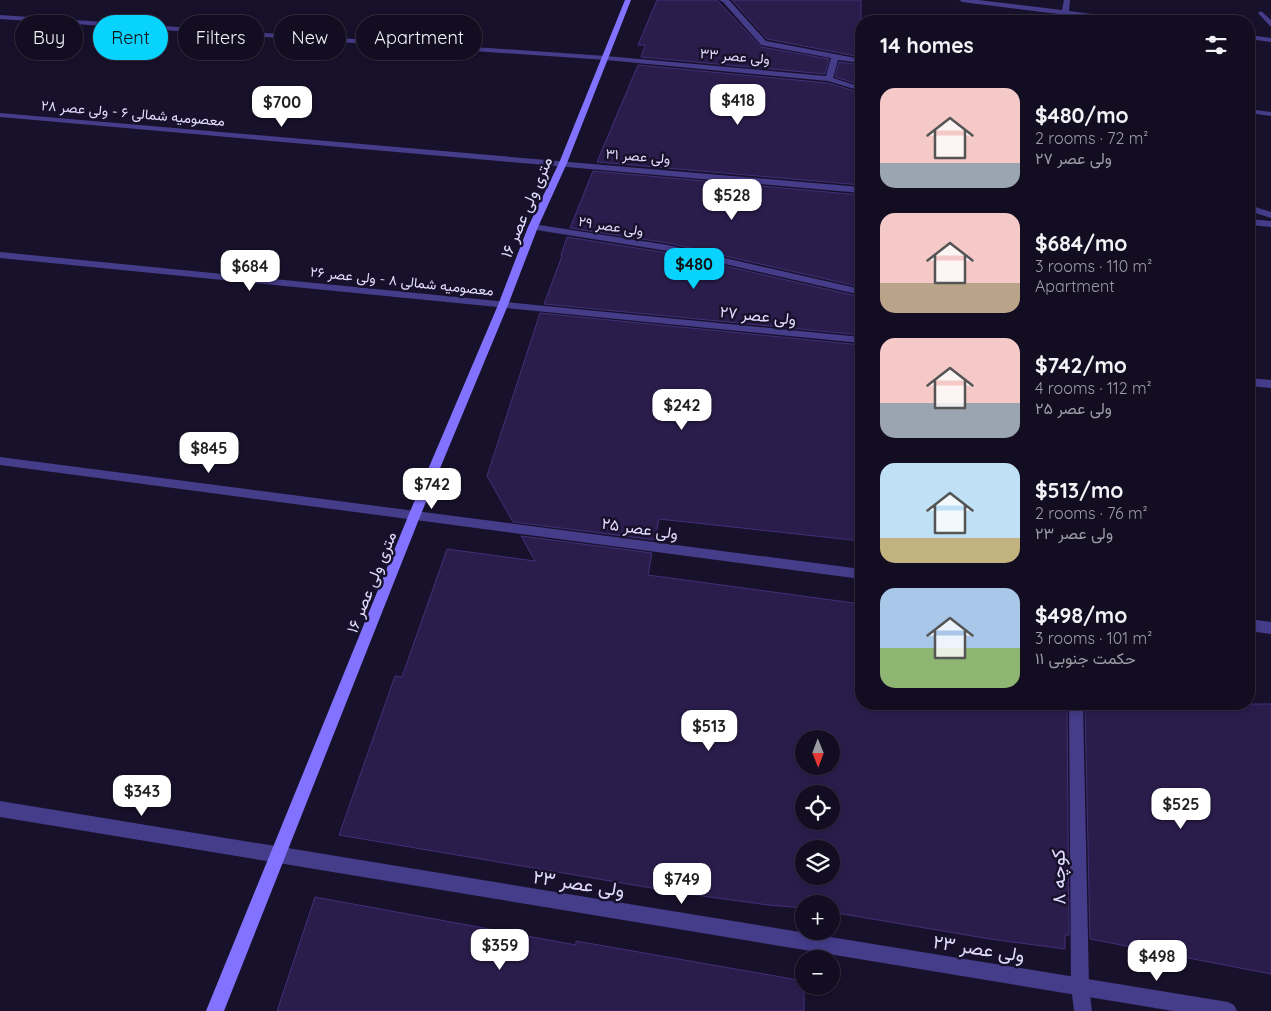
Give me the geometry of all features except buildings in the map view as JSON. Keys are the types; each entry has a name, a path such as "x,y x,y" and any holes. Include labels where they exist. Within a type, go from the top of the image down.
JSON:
{"street":[{"name":"۱۶ متری ولی عصر","path":"215,1011 279,856 415,514 503,305 533,227 563,163 628,0"},
{"path":"724,0 764,43 855,60"},
{"path":"962,0 1081,15"},
{"path":"1065,13 1067,0"},
{"path":"1261,13 1271,26"},
{"name":"ولی عصر ۳۳","path":"0,17 606,58 829,79 855,87"},
{"path":"1255,38 1271,40"},
{"path":"829,79 835,57"},
{"path":"1255,112 1271,114"},
{"name":"معصومیه شمالی ۶ - ولی عصر ۲۸","path":"0,116 563,163"},
{"name":"ولی عصر ۳۱","path":"563,163 855,189"},
{"path":"1255,210 1271,215"},
{"path":"1255,223 1271,224"},
{"name":"ولی عصر ۲۹","path":"533,227 668,248 855,291"},
{"name":"معصومیه شمالی ۸ - ولی عصر ۲۶","path":"0,255 503,305"},
{"name":"ولی عصر ۲۷","path":"503,305 855,339"},
{"path":"1255,383 1271,384"},
{"name":"ولی عصر ۲۵","path":"0,461 855,573"},
{"path":"1255,626 1271,628"},
{"name":"کوچه ۸","path":"1076,710 1080,986 1083,1011"},
{"name":"ولی عصر ۲۳","path":"0,809 1228,1011"}]}
